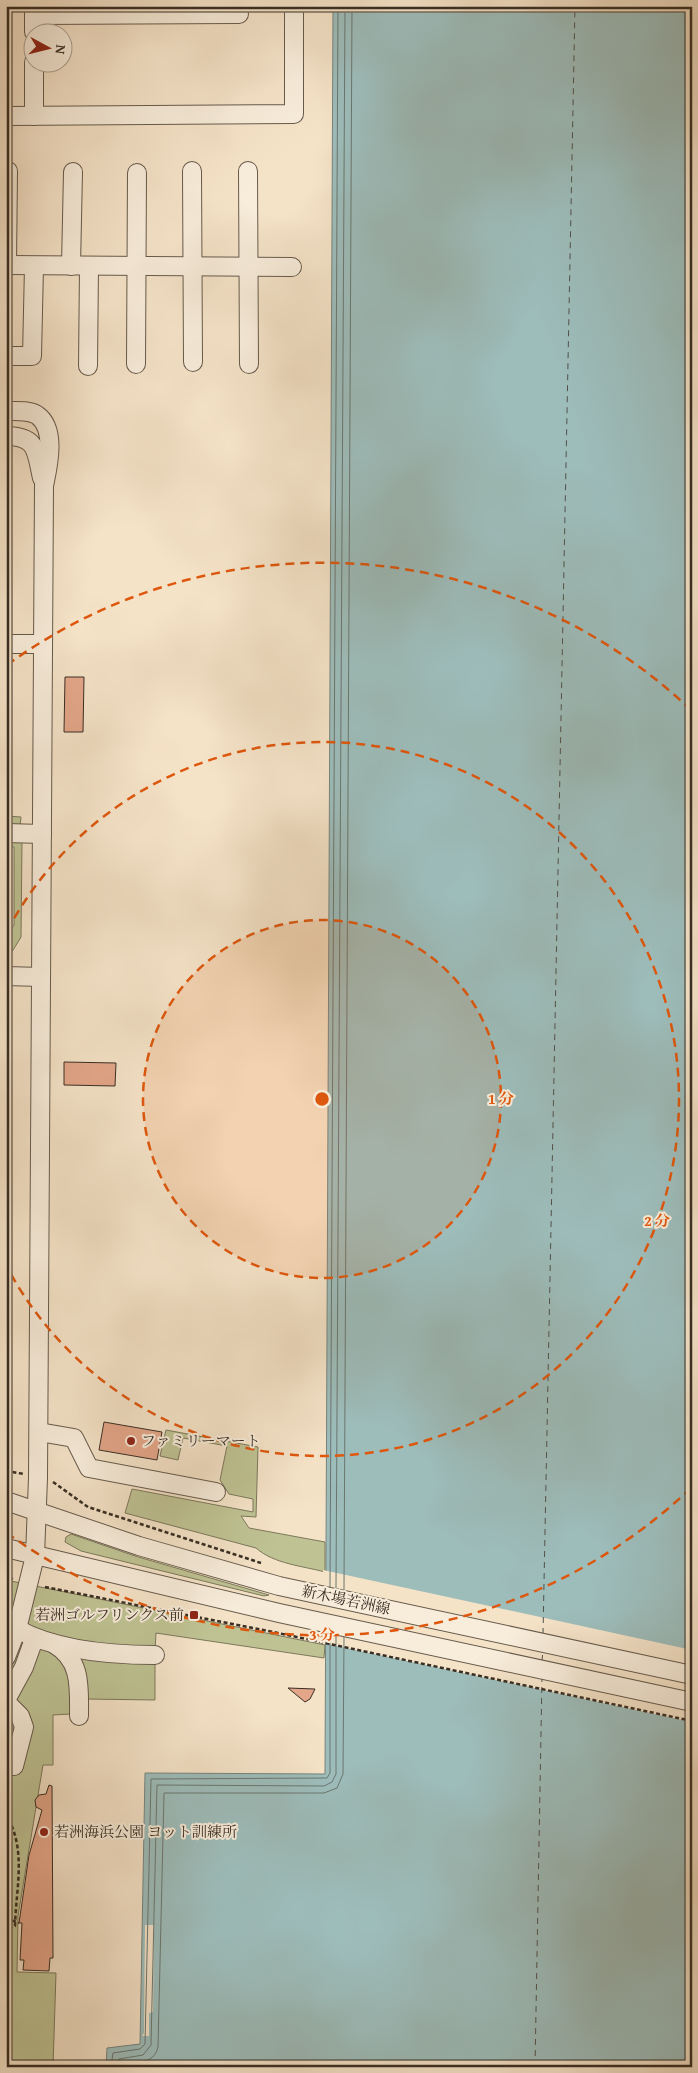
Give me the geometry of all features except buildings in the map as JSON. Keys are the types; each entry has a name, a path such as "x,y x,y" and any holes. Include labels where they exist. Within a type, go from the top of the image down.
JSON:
{"street":[{"path":"6,116 294,114 294,6"},
{"path":"34,10 239,14"},
{"path":"34,72 34,116"},
{"path":"8,170 6,266 292,267"},
{"path":"192,171 193,362"},
{"path":"248,171 250,267 249,364"},
{"path":"73,172 88,366"},
{"path":"136,364 137,173"},
{"path":"6,356 32,356 34,266"},
{"path":"6,411 22,411 37,415 45,425 49,454 44,486 37,1511 34,1556 29,1583 6,1658"},
{"path":"6,436 26,439 34,444 44,486"},
{"path":"6,644 43,644"},
{"path":"6,833 42,834"},
{"path":"6,976 41,976"},
{"path":"39,1432 74,1438 89,1468 216,1492"},
{"name":"新木場若洲線","path":"6,1501 139,1546 279,1586 692,1675"},
{"name":"新木場若洲線","path":"6,1548 279,1613 692,1702"},
{"path":"16,1629 34,1639 54,1644 118,1654 155,1655"},
{"path":"10,1774 24,1727 20,1716 6,1701 24,1667 34,1639"},
{"path":"54,1644 63,1650 76,1668 79,1684 79,1716"}],"path":[{"path":"6,1471 14,1471"},
{"path":"53,1482 88,1507 268,1565"},
{"path":"29,1583 278,1633 692,1721"},
{"path":"6,1788 10,1774"},
{"path":"6,1814 17,1836 20,1864 15,1926 6,1930"},
{"path":"6,1918 19,1923"}],"green space":[{"path":"6,816 21,817 20,826 6,826"},
{"path":"6,841 22,841 21,937 10,955 6,955 6,936 14,925 14,847 6,846"},
{"path":"166,1430 258,1447 256,1517 241,1516 249,1528 325,1542 325,1572 271,1558 256,1548 125,1513 132,1489 253,1512 253,1499 229,1494 220,1480 227,1446 183,1438 178,1460 160,1456"},
{"path":"71,1534 135,1556 269,1595 264,1596 81,1551 65,1542 66,1537"},
{"path":"6,1580 325,1645 324,1658 156,1633 155,1650 53,1650 72,1674 71,1714 53,1715 53,1765 43,1765 18,1916 17,1972 56,1973 53,2067 6,2067"},
{"path":"78,1657 155,1661 155,1700 85,1699"}],"water":[{"path":"333,6 692,6 692,2067 106,2067 107,2048 140,2044 145,1773 325,1774"}],"pier":[{"path":"323,1570 692,1650 692,1722 323,1643"},
{"path":"145,1925 154,1925 153,2012 149,2013 149,2036 142,2036 144,2033"}],"ferry route":[{"path":"543,1634 575,6"},
{"path":"542,1661 543,1650"},
{"path":"535,2067 542,1678"}],"place":[{"name":"ファミリーマート","path":"131,1441"},
{"name":"若洲ゴルフリンクス前","path":"194,1615"},
{"name":"若洲海浜公園 ヨット訓練所","path":"44,1832"}]}
